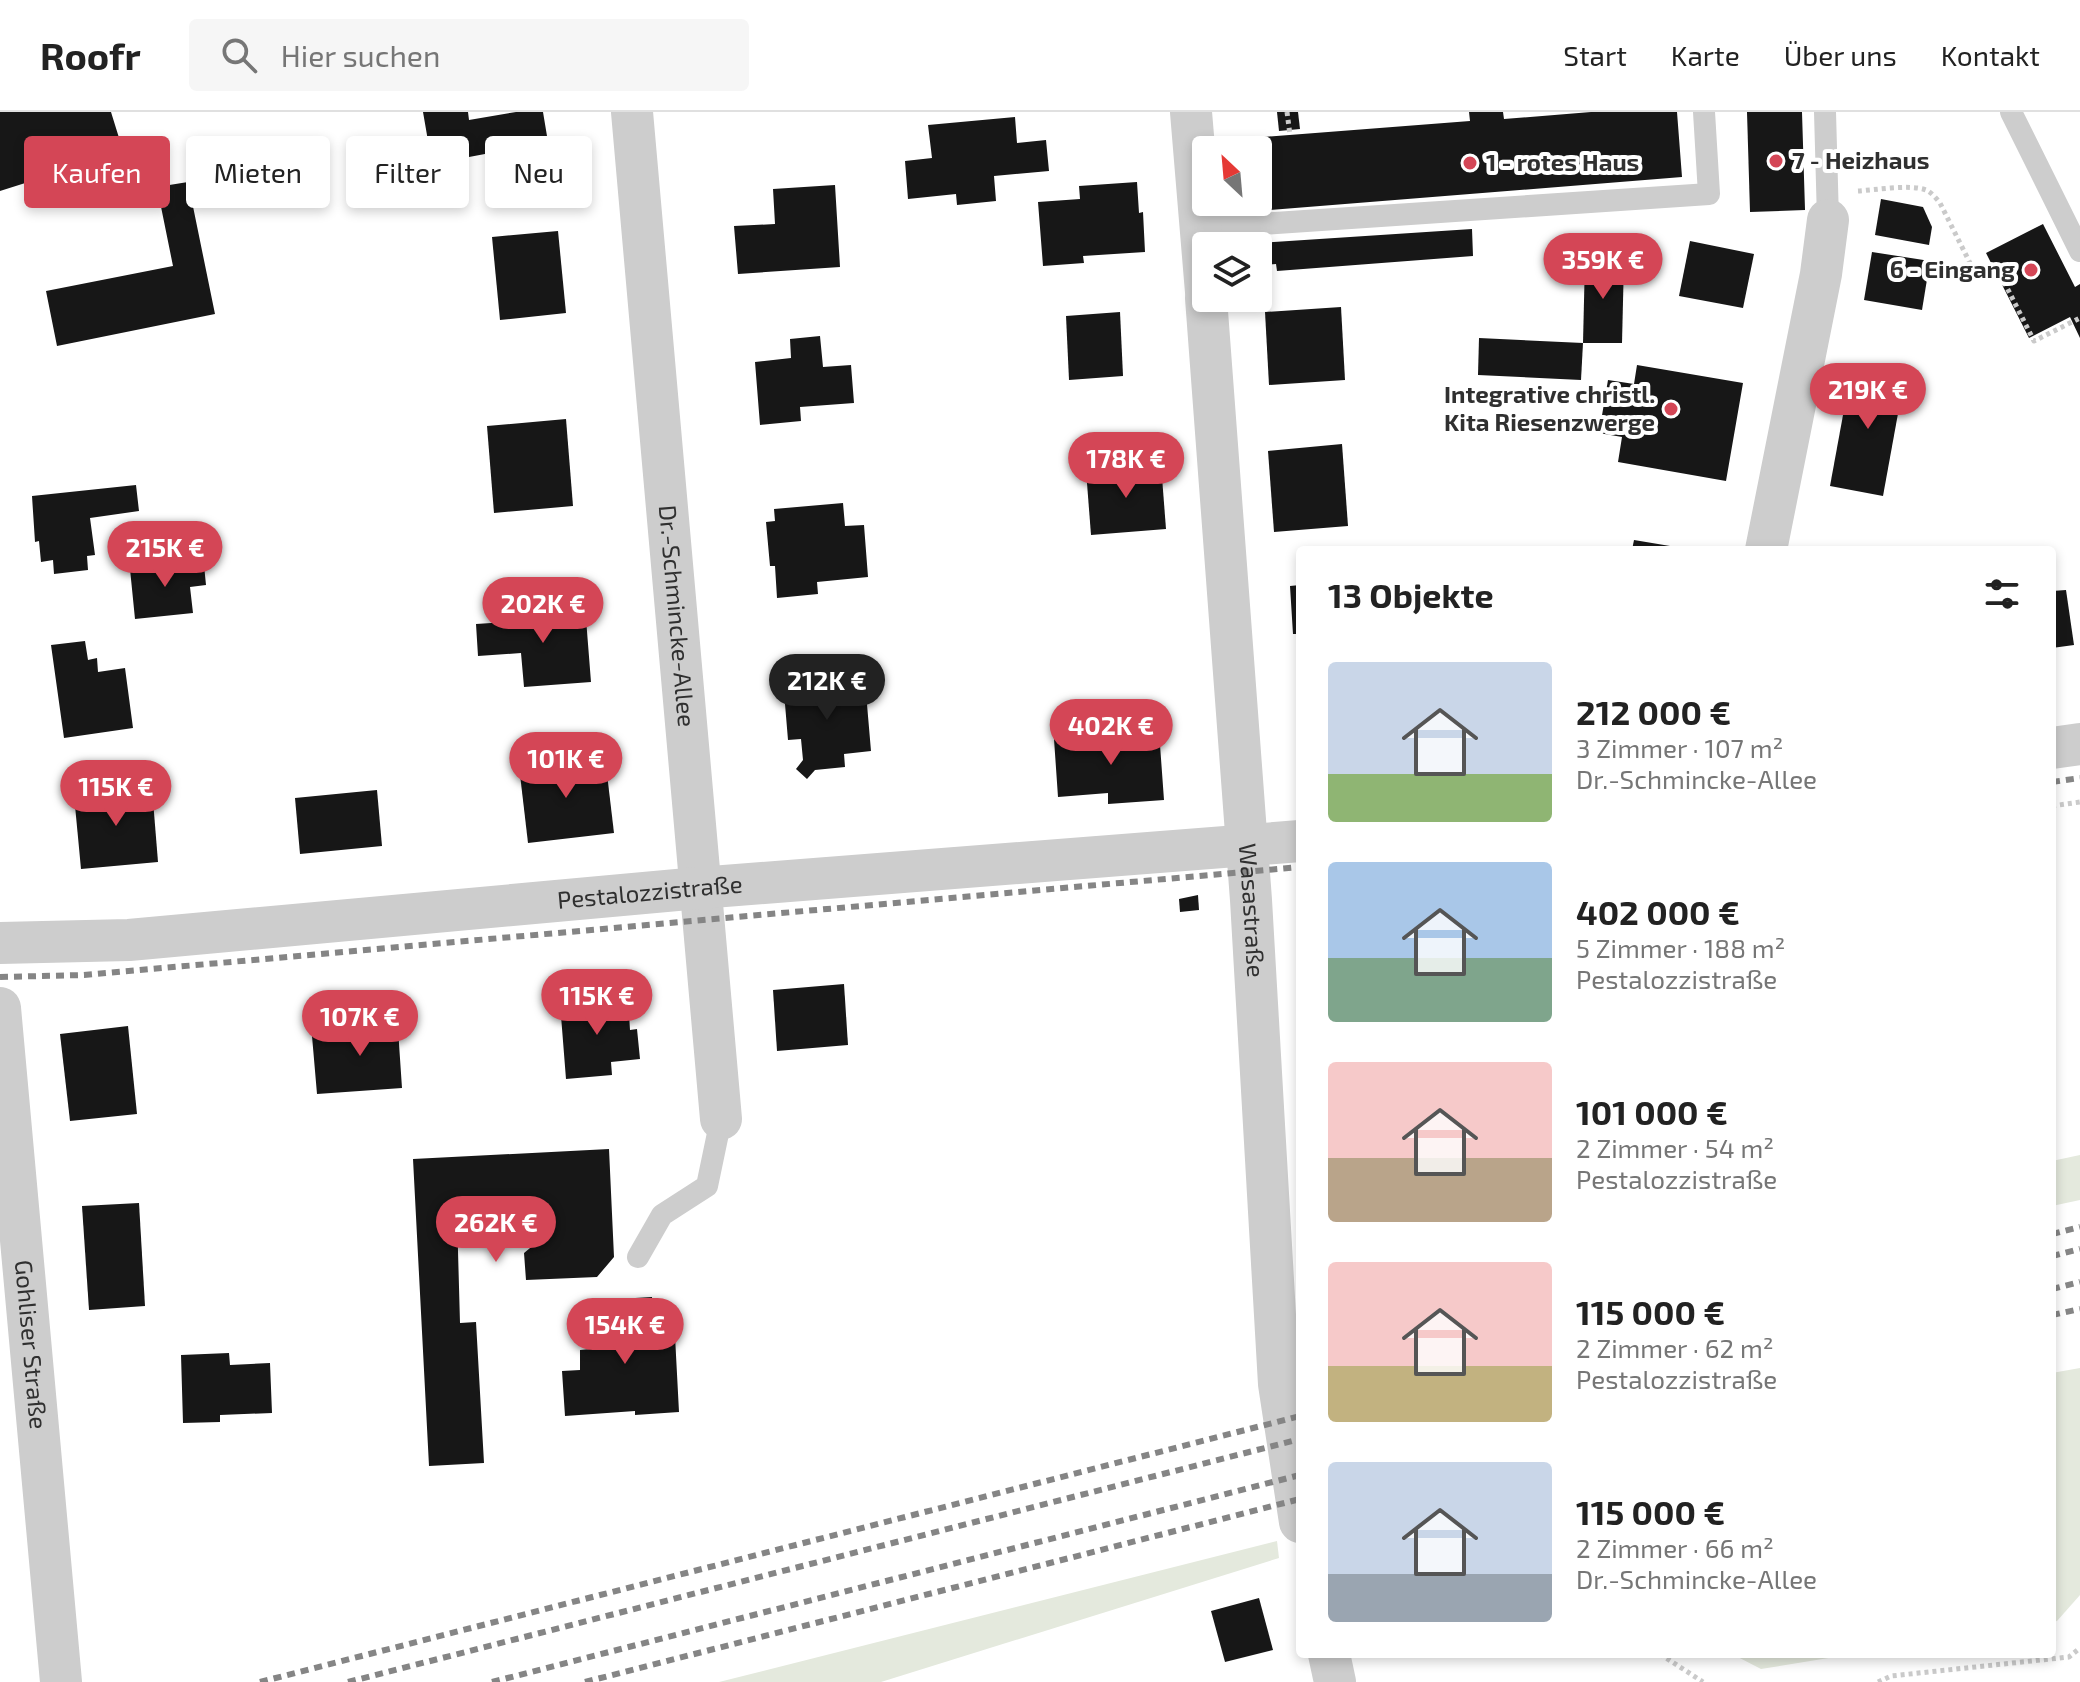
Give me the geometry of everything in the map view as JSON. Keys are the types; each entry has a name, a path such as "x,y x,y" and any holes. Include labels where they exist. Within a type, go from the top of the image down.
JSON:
{"street":[{"name":"Dr.-Schmincke-Allee","path":"632,112 721,1119"},
{"name":"Wasastraße","path":"1191,112 1201,232"},
{"path":"1767,546 1821,274 1827,206"},
{"name":"Wasastraße","path":"1207,312 1247,846 1279,1384 1296,1496"},
{"path":"2056,747 2080,744"},
{"name":"Pestalozzistraße","path":"0,943 129,940 699,888 1296,841"},
{"name":"Gohliser Straße","path":"0,1008 61,1682"},
{"path":"1330,1658 1335,1682"}],"lane":[{"path":"1201,228 1709,194 1704,112"},
{"path":"1825,112 1827,206"},
{"path":"2011,112 2080,251"},
{"path":"638,1257 662,1215 707,1186 721,1119"}],"path":[{"path":"1287,112 1290,135"},
{"path":"1827,206 1926,190 1940,203 1976,275 1996,266 2034,341 2080,318"},
{"path":"2056,805 2080,802"},
{"path":"1878,1682 1891,1676 2069,1657 2080,1648"},
{"path":"1666,1658 1703,1682"}],"shaded area":[{"path":"2080,1155 2080,1200 2056,1205 2056,1160"},
{"path":"2080,1368 2080,1595 2056,1621 2056,1372"},
{"path":"1277,1541 1279,1558 881,1682 719,1682"},
{"path":"1740,1658 1828,1658 1761,1669"}],"building":[{"path":"0,112 111,112 118,136 24,136 24,183 0,191"},
{"path":"423,112 468,112 469,120 516,112 543,112 547,136 485,136 485,154 469,157 469,136 427,136"},
{"path":"1277,112 1298,112 1300,129 1279,131"},
{"name":"1 - rotes Haus","path":"1469,112 1503,112 1504,119 1591,112 1677,112 1682,177 1272,210 1272,136 1470,121"},
{"name":"7 - Heizhaus","path":"1747,112 1802,112 1805,210 1750,212"},
{"path":"1015,117 1017,143 1046,140 1049,171 994,176 996,201 957,205 956,194 908,199 905,161 932,158 928,125"},
{"path":"186,182 186,208 193,208 215,314 57,346 46,291 173,266 161,208 170,208 170,185"},
{"path":"1137,182 1139,213 1143,212 1145,252 1083,256 1084,263 1043,266 1038,202 1080,199 1079,186"},
{"path":"835,185 840,267 738,274 734,226 775,224 773,189"},
{"path":"1881,199 1923,207 1932,227 1929,245 1875,235"},
{"name":"6 - Eingang","path":"2043,224 2075,287 2080,284 2080,338 2070,317 2029,338 1986,253"},
{"path":"1472,229 1473,256 1277,271 1276,264 1272,264 1272,242"},
{"path":"558,231 566,313 500,320 492,237"},
{"path":"1690,241 1754,254 1743,308 1679,296"},
{"path":"1872,252 1930,261 1922,310 1864,300"},
{"path":"1585,259 1624,260 1622,343 1583,343"},
{"path":"1341,307 1345,380 1269,385 1265,312"},
{"path":"1120,312 1123,376 1069,380 1066,316"},
{"path":"820,336 823,367 851,365 854,403 800,407 801,421 760,425 755,362 791,358 790,339"},
{"path":"1479,338 1583,343 1581,380 1478,375"},
{"name":"Integrative christl. Kita Riesenzwerge","path":"1637,365 1743,383 1726,481 1618,462 1622,437 1599,433 1608,380 1634,384"},
{"path":"1852,366 1905,375 1883,496 1830,486"},
{"path":"566,419 573,506 494,513 487,426"},
{"path":"1342,444 1348,526 1274,532 1268,451"},
{"path":"1161,464 1166,529 1091,535 1086,470"},
{"path":"136,485 139,511 90,518 95,555 87,556 88,570 54,574 53,560 41,562 39,541 35,542 32,496"},
{"path":"843,503 845,526 864,525 868,577 817,582 818,594 777,598 775,566 770,566 766,522 775,521 774,509"},
{"path":"1634,540 1670,546 1633,546"},
{"path":"190,563 191,566 204,565 206,585 190,587 193,613 135,619 130,569"},
{"path":"1296,585 1296,634 1293,634 1290,586"},
{"path":"2066,590 2074,645 2056,647 2056,591"},
{"path":"585,606 591,682 524,687 521,653 478,656 476,624 519,621 518,611"},
{"path":"85,641 88,660 97,658 98,672 125,668 133,728 64,738 51,645"},
{"path":"821,677 822,685 865,681 871,751 844,754 845,767 815,770 807,779 796,769 803,760 801,739 788,740 783,680"},
{"path":"1159,731 1164,800 1108,804 1108,793 1058,797 1054,739"},
{"path":"605,757 614,833 528,843 519,766"},
{"path":"152,788 158,862 81,869 74,795"},
{"path":"377,790 382,846 300,854 295,798"},
{"path":"1198,895 1199,910 1180,912 1179,899"},
{"path":"844,984 848,1045 777,1051 773,990"},
{"path":"628,998 630,1030 637,1029 640,1059 611,1062 612,1075 566,1079 560,1003"},
{"path":"397,1014 402,1088 317,1094 312,1036 366,1032 365,1016"},
{"path":"128,1026 137,1114 70,1121 60,1034"},
{"path":"609,1149 614,1257 597,1277 526,1280 524,1253 541,1239 539,1211 457,1215 460,1323 476,1322 484,1463 429,1466 413,1159"},
{"path":"139,1203 145,1306 89,1310 82,1206"},
{"path":"652,1297 654,1337 675,1336 679,1412 635,1415 635,1411 565,1416 562,1371 580,1370 580,1350 603,1348 601,1300"},
{"path":"229,1353 230,1365 270,1363 272,1413 220,1415 220,1422 183,1423 181,1355"},
{"path":"1259,1598 1273,1650 1225,1662 1211,1611"}],"railway":[{"path":"2056,781 2080,778"},
{"path":"0,977 84,975 1296,867"},
{"path":"2056,1233 2080,1227"},
{"path":"2056,1255 2080,1249"},
{"path":"2056,1288 2080,1282"},
{"path":"2056,1314 2080,1309"},
{"path":"260,1682 1296,1417"},
{"path":"348,1682 1296,1440"},
{"path":"492,1682 1296,1476"},
{"path":"585,1682 1296,1500"}],"place":[{"name":"7 - Heizhaus","path":"1776,161"},
{"name":"1 - rotes Haus","path":"1470,163"},
{"name":"6 - Eingang","path":"2031,270"},
{"name":"Integrative christl. Kita Riesenzwerge","path":"1671,409"}]}
